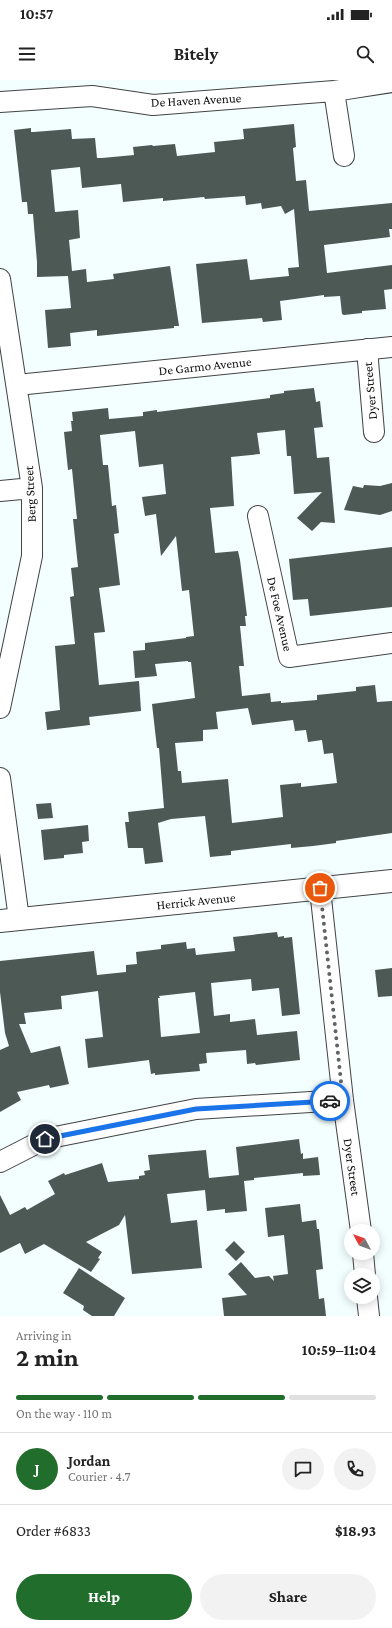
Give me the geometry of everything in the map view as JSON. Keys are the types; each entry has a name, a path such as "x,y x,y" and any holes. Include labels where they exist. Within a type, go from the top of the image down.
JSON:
{"street":[{"name":"De Haven Avenue","path":"0,102 92,96 153,105 334,91 392,82"},
{"path":"334,91 344,156"},
{"name":"Berg Street","path":"0,279 2,302 17,385 32,488 32,556 0,708"},
{"name":"De Garmo Avenue","path":"17,385 392,347"},
{"name":"Dyer Street","path":"367,349 374,432"},
{"path":"0,491 32,488"},
{"name":"De Foe Avenue","path":"258,516 289,657 392,643"},
{"path":"0,778 9,920"},
{"name":"Herrick Avenue","path":"9,920 392,881"},
{"name":"Dyer Street","path":"320,888 343,1100 360,1224"},
{"path":"0,1162 45,1139 196,1109 343,1100"},
{"path":"368,1304 369,1316"}],"building":[{"path":"294,124 296,147 293,148 296,181 306,180 309,211 392,203 392,229 389,229 390,237 324,245 327,273 392,265 392,289 384,290 386,309 362,311 362,313 344,315 342,314 340,296 324,297 324,295 280,301 282,320 263,322 262,318 202,323 196,264 247,259 250,280 289,276 288,268 299,267 294,209 285,214 281,206 262,209 261,203 246,205 245,196 205,199 204,197 163,201 163,198 123,202 121,184 82,188 80,167 51,170 55,212 78,210 80,238 69,240 72,271 86,269 87,282 114,279 113,274 170,266 179,326 174,326 174,328 97,336 97,330 70,333 71,346 48,348 45,310 71,308 68,276 37,277 33,214 28,214 27,202 22,202 14,130 31,128 31,132 34,132 71,129 72,139 95,138 97,158 102,158 134,155 133,147 152,145 175,144 177,156 215,152 214,142 244,139 243,129"},
{"path":"314,388 316,402 320,401 323,427 314,428 317,458 329,457 335,523 321,522 312,531 297,518 322,492 294,494 291,456 287,456 285,430 257,433 260,454 231,457 234,506 210,508 215,553 238,551 240,560 247,616 245,616 246,626 240,626 244,666 239,666 242,696 270,693 271,702 281,701 281,703 317,700 317,695 356,691 356,687 375,685 377,702 392,701 392,833 313,846 291,848 291,844 231,851 231,855 210,857 205,816 171,819 158,823 163,862 145,864 143,848 128,848 125,822 129,822 128,812 164,808 159,748 157,748 152,704 195,698 191,662 155,664 157,676 135,678 133,651 145,650 145,643 194,636 189,590 182,591 176,536 161,556 156,514 145,516 142,497 166,494 163,464 139,467 135,431 100,435 103,465 108,465 112,506 116,505 119,533 114,534 120,585 99,588 105,632 94,633 99,685 139,681 141,711 89,717 90,725 47,730 45,712 60,710 55,646 75,644 70,597 74,596 71,568 78,567 73,519 77,519 72,469 68,470 64,432 72,431 72,412 108,408 109,419 143,416 143,412 157,410 157,412 270,398 270,395 284,393 284,391","holes":["248,708 252,725 293,720 295,731 306,730 308,742 322,740 324,754 333,753 337,783 301,787 301,783 280,785 283,817 232,823 228,779 182,783 181,771 178,771 175,743 203,741 203,730 218,729 216,712"]},
{"path":"392,483 392,511 380,515 344,510 353,486 363,488 364,485 380,486"},
{"path":"392,547 392,607 310,616 308,599 293,600 289,559"},
{"path":"51,803 53,818 38,819 36,804"},
{"path":"88,825 89,841 82,842 83,853 64,855 64,858 44,860 41,830"},
{"path":"277,932 278,937 292,937 300,1014 282,1016 279,988 252,991 251,979 211,983 214,1016 230,1014 230,1022 255,1019 257,1035 297,1031 300,1060 256,1065 255,1063 247,1064 246,1050 206,1053 207,1063 199,1064 200,1071 155,1075 155,1073 151,1074 149,1060 88,1068 85,1039 103,1037 98,991 61,996 62,1009 24,1013 26,1024 19,1024 31,1053 60,1046 69,1084 50,1088 49,1085 17,1092 21,1100 0,1112 0,1050 9,1046 5,1033 0,992 0,961 94,951 97,975 126,972 126,965 137,964 136,952 161,949 161,945 186,942 187,949 195,948 196,955 235,951 233,937","holes":["195,992 200,1033 161,1037 159,996"]},
{"path":"392,968 392,996 378,997 375,970"},
{"path":"299,1139 303,1159 318,1157 320,1175 303,1176 303,1173 254,1178 254,1180 244,1181 247,1211 225,1213 225,1209 207,1211 205,1190 167,1194 171,1223 197,1220 202,1268 132,1274 125,1215 119,1225 86,1242 102,1252 98,1258 100,1259 91,1272 44,1244 25,1254 20,1243 0,1253 0,1195 10,1215 25,1207 27,1210 55,1194 48,1181 64,1173 65,1175 102,1163 108,1182 139,1179 139,1176 145,1175 144,1171 150,1170 148,1155 206,1150 209,1178 239,1175 236,1147"},
{"path":"300,1204 302,1222 316,1220 317,1229 319,1229 323,1269 316,1270 319,1299 324,1298 326,1316 224,1316 222,1298 247,1295 228,1274 241,1262 255,1278 269,1276 274,1281 273,1276 288,1274 284,1235 268,1237 265,1208"},
{"path":"234,1241 245,1252 236,1261 225,1250"},
{"path":"79,1268 125,1298 114,1316 92,1316 83,1310 84,1306 63,1293"}],"way so far":[{"path":"320,888 343,1100 330,1101"}],"route":[{"path":"45,1139 196,1109 330,1101"}]}
